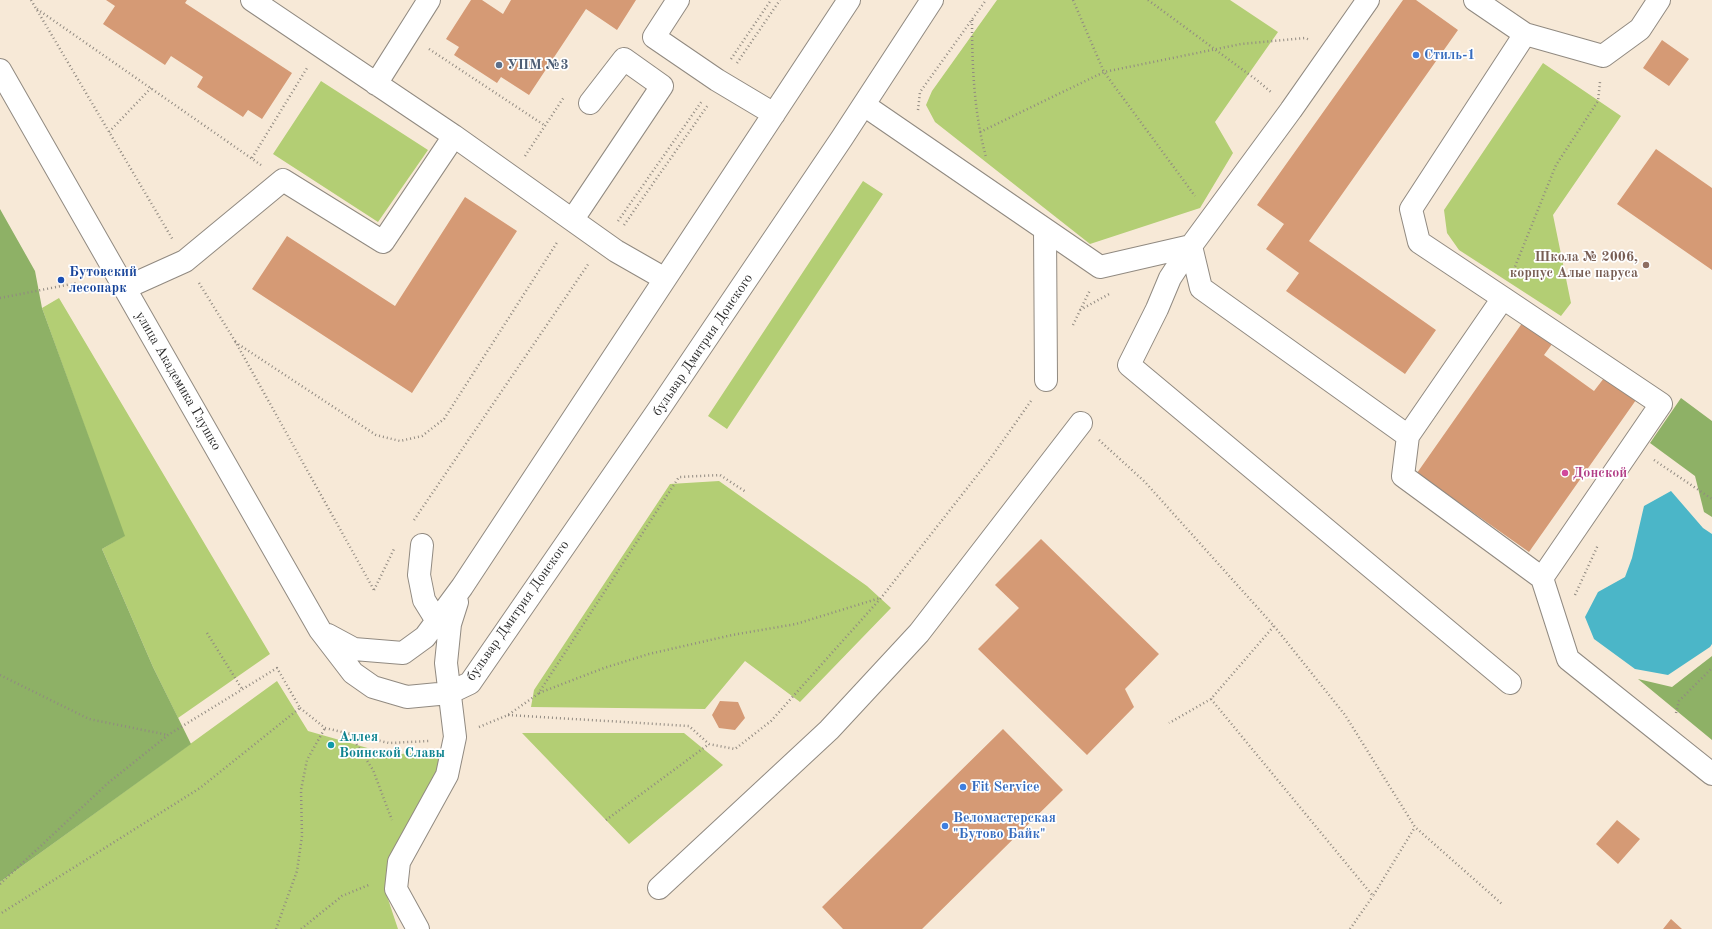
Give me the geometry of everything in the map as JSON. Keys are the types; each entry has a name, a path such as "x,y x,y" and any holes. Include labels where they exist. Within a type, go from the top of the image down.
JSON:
{"street":[{"path":"252,0 454,136 604,241 616,251 665,279"},
{"path":"376,84 429,0"},
{"path":"678,0 654,37 720,82 774,114"},
{"path":"320,630 354,650 403,653 425,637 462,587 849,0"},
{"name":"бульвар Дмитрия Донского","path":"320,630 353,673 373,687 406,697 449,693 470,683 661,406 864,105 932,0"},
{"path":"1368,0 1212,219 1191,246 1170,278 1157,309 1129,365 1510,683"},
{"path":"1475,0 1525,34 1603,56 1640,29 1659,0"},
{"path":"1525,34 1412,208 1420,242 1661,404 1542,578"},
{"path":"573,219 662,86 624,59 590,103"},
{"name":"улица Академика Глушко","path":"0,70 126,288 320,630"},
{"path":"864,105 1100,267 1191,246"},
{"path":"126,288 185,261 283,180 383,242 454,136"},
{"path":"1045,230 1046,380"},
{"path":"1191,246 1201,288 1408,436"},
{"path":"1503,298 1408,436 1403,476 1542,578 1568,659 1712,774"},
{"path":"659,888 829,730 920,632 1081,423"},
{"path":"422,545 419,576 424,600 437,621"},
{"path":"418,929 396,889 399,862 447,775 455,737 446,663 450,624 462,587"}],"path":[{"path":"31,0 185,261 235,341 374,590 396,547"},
{"path":"604,241 615,237 720,82 771,0"},
{"path":"414,521 604,241 780,0"},
{"path":"921,116 918,110 920,92 986,0"},
{"path":"1073,0 1104,72 1212,219"},
{"path":"1148,0 1258,81"},
{"path":"35,7 283,180"},
{"path":"972,19 972,52 980,132 988,162"},
{"path":"407,34 544,125"},
{"path":"980,132 1104,72 1241,44 1305,38 1332,51"},
{"path":"252,158 321,46"},
{"path":"1503,298 1556,164 1598,101 1603,56"},
{"path":"109,132 151,88"},
{"path":"235,341 376,435 400,441 422,436 444,419 573,219"},
{"path":"0,298 77,283"},
{"path":"1080,310 1117,289"},
{"path":"508,715 689,726 709,744 735,749 771,721 881,598 990,459 1046,380"},
{"path":"1081,423 1145,482 1274,626 1345,715 1415,827 1502,904"},
{"path":"1633,446 1712,499"},
{"path":"538,694 679,477 720,475 746,492"},
{"path":"0,884 108,783 168,735 276,668 300,708 324,728 389,743 428,741 455,737 508,715 538,694 604,668 649,654 732,635 796,624 881,598"},
{"path":"1169,723 1211,699 1274,626"},
{"path":"207,633 242,689"},
{"path":"1671,741 1678,701 1712,668"},
{"path":"0,675 89,719 168,735"},
{"path":"1211,699 1373,896"},
{"path":"0,914 200,788 300,708"},
{"path":"276,929 297,871 302,836 301,790 307,760 324,728"},
{"path":"301,929 342,896 380,880 399,862 396,833 373,770 350,734"},
{"path":"606,820 709,744"},
{"path":"1350,929 1373,896 1415,827"}],"green space":[{"path":"997,0 1230,0 1278,32 1215,122 1233,153 1200,208 1090,244 935,122 926,105 932,91"},
{"path":"1543,63 1621,116 1553,215 1571,303 1561,316 1459,250 1447,233 1444,210"},
{"path":"321,81 428,150 378,222 273,154"},
{"path":"863,181 883,194 727,429 708,416"},
{"path":"0,209 35,271 42,308 125,536 102,549 153,667 191,744 0,882"},
{"path":"59,298 270,654 178,718 153,667 102,549 124,536 42,308"},
{"path":"1681,398 1712,421 1712,517 1704,512 1695,476 1650,443"},
{"path":"719,481 867,586 891,608 800,702 745,661 705,709 531,707 534,690 670,484"},
{"path":"1712,656 1712,740 1638,679 1672,687"},
{"path":"277,681 308,731 392,755 428,751 439,758 442,775 389,869 385,890 398,929 0,929 0,882"},
{"path":"522,733 684,733 723,765 629,844"}],"water":[{"path":"1671,491 1703,528 1712,534 1712,644 1710,647 1668,675 1635,669 1594,639 1585,617 1598,592 1625,577 1632,558 1644,506"}],"building":[{"path":"106,0 187,0 185,3 292,73 262,119 248,110 243,117 197,87 203,77 171,56 165,65 103,24 115,6"},
{"path":"471,0 482,0 503,14 511,0 636,0 617,30 586,9 529,95 501,77 497,83 454,55 459,47 446,39"},
{"path":"1403,0 1416,0 1458,30 1309,241 1436,330 1405,374 1286,291 1299,273 1266,249 1284,224 1257,205"},
{"path":"1662,40 1689,59 1669,86 1643,68"},
{"path":"1656,149 1712,188 1712,270 1617,204"},
{"path":"465,197 517,231 412,393 252,289 287,236 395,306"},
{"path":"1525,319 1555,340 1544,355 1594,391 1604,378 1636,400 1529,552 1417,473"},
{"path":"1041,539 1159,654 1125,689 1134,707 1087,755 978,649 1019,608 995,585"},
{"path":"720,701 738,702 745,718 735,730 719,728 712,715"},
{"path":"1003,729 1063,790 922,929 843,929 822,907"},
{"path":"1617,820 1640,839 1618,864 1596,844"},
{"path":"1671,919 1682,929 1663,929"}],"place":[{"name":"Стиль-1","path":"1416,55"},
{"name":"УПМ №3","path":"499,65"},
{"name":"Школа № 2006, корпус Алые паруса","path":"1646,265"},
{"name":"Бутовский лесопарк","path":"61,280"},
{"name":"Донской","path":"1565,473"},
{"name":"Аллея Воинской Славы","path":"331,745"},
{"name":"Fit Service","path":"963,787"},
{"name":"Веломастерская \"Бутово Байк\"","path":"945,826"}]}
